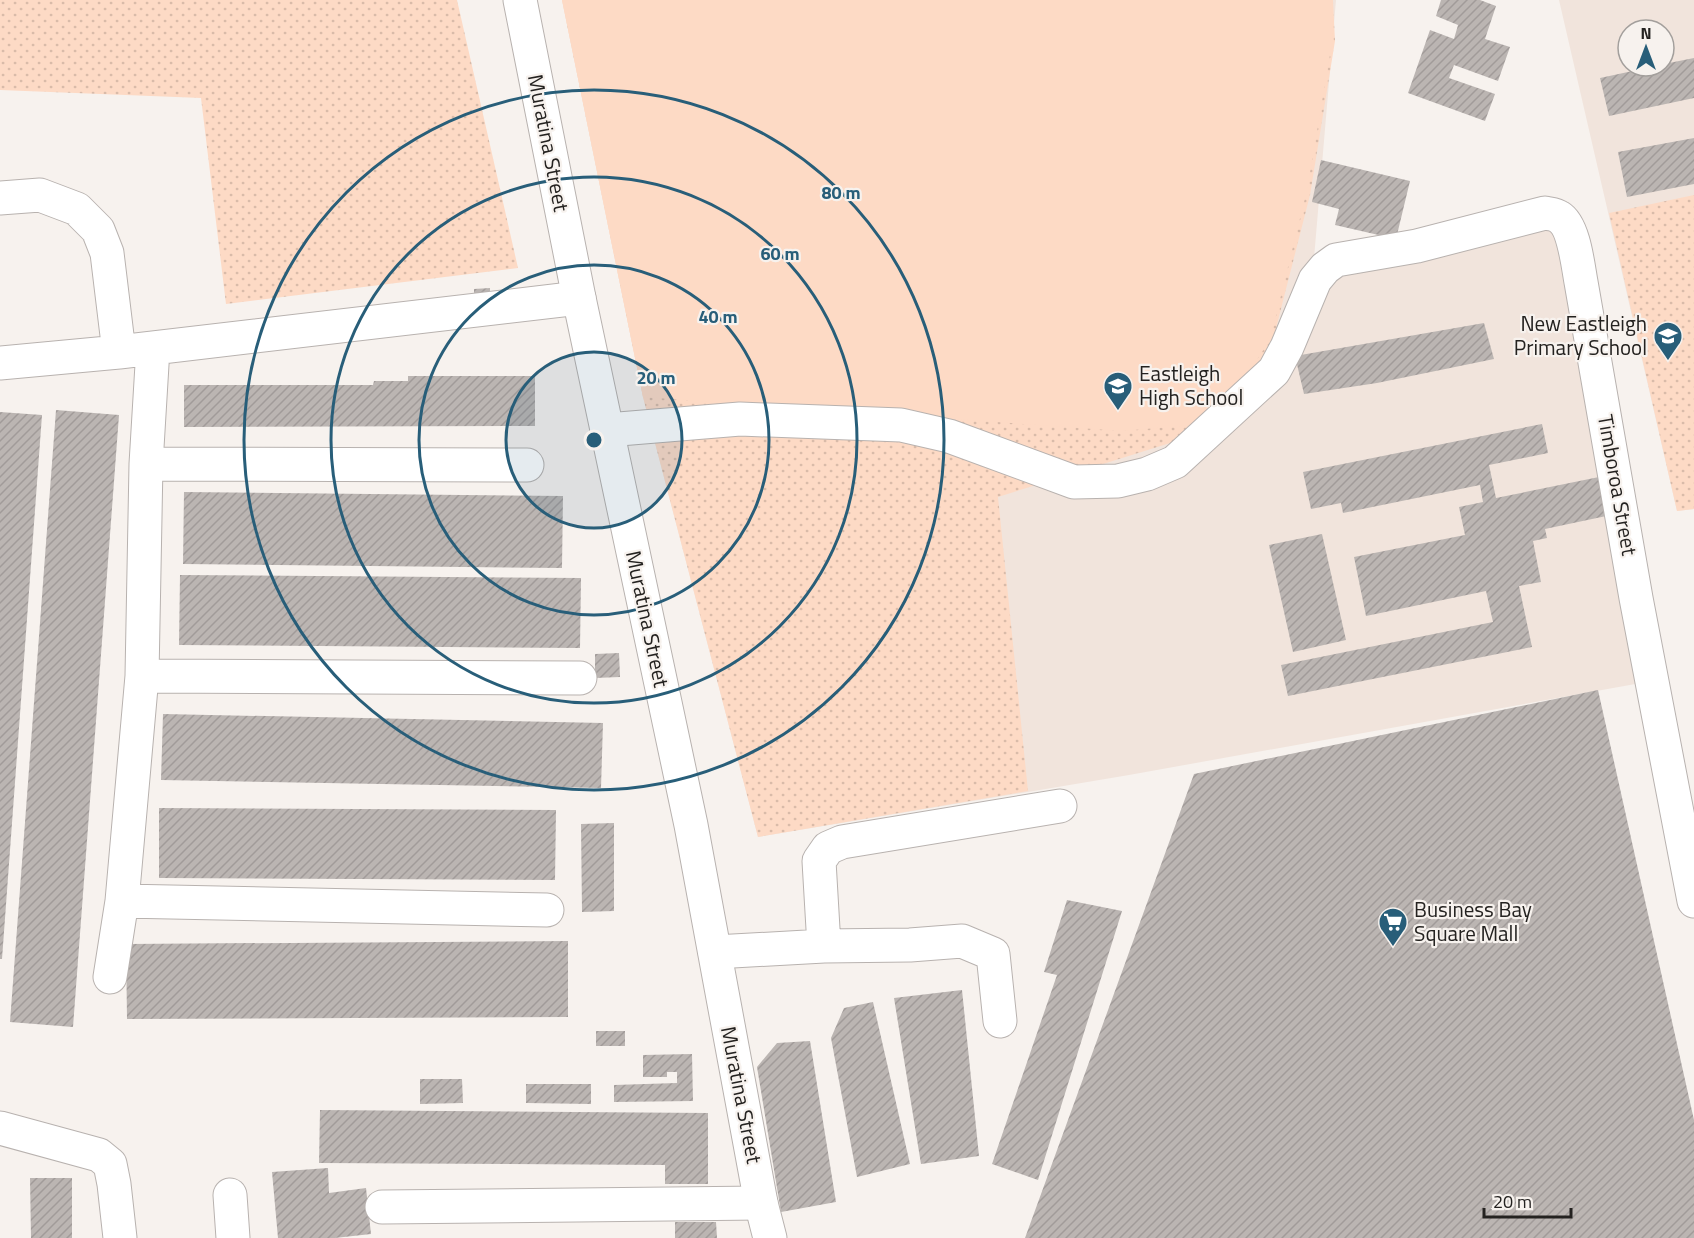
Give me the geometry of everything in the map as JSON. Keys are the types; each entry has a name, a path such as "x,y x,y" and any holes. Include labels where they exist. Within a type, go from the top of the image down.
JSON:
{"main road":[{"name":"Muratina Street","path":"520,0 579,298 691,825 761,1203 770,1238"},
{"path":"0,198 40,195 77,209 98,230 107,253 119,352"},
{"name":"Timboroa Street","path":"607,429 740,419 901,425 949,436 1074,482 1118,481 1147,474 1175,462 1274,371 1287,347 1315,280 1325,268 1336,261 1417,246 1545,213 1560,217 1567,226 1573,241 1636,598 1694,901"},
{"path":"0,363 119,352 579,298"},
{"path":"110,977 122,901 142,676 146,464 153,348"},
{"path":"146,464 527,465"},
{"path":"142,676 580,678"},
{"path":"824,946 819,861 828,848 842,842 1060,806"},
{"path":"122,901 547,910"},
{"path":"715,952 962,941 993,954 1000,1021"},
{"path":"0,1128 99,1155 110,1164 120,1238"},
{"path":"230,1195 233,1238"},
{"path":"382,1207 761,1203"}],"shaded area":[{"path":"0,0 457,0 518,268 226,304 201,98 0,90"},
{"name":"Eastleigh High School","path":"562,0 1336,0 1313,270 1555,225 1641,683 1129,775 758,837 643,397"},
{"name":"Eastleigh High School","path":"562,0 1333,0 1335,41 1310,195 1272,344 1218,428 998,497 1028,791 758,837 643,397"},
{"path":"562,0 1331,0 1333,37 1307,190 1270,340 1215,423 1122,431 643,397"},
{"name":"New Eastleigh Primary School","path":"1559,0 1694,0 1694,509 1677,511"},
{"path":"1694,195 1694,509 1677,511 1609,213"}],"building":[{"path":"1441,0 1480,0 1496,6 1485,39 1510,47 1498,81 1454,65 1449,78 1495,94 1485,121 1408,93 1430,30 1454,39 1458,25 1436,16"},
{"path":"1694,58 1694,98 1609,116 1600,78 1616,75 1616,78 1676,78 1676,62"},
{"path":"1694,138 1694,184 1627,197 1618,152"},
{"path":"1321,160 1410,181 1396,239 1335,225 1339,209 1312,202"},
{"path":"490,288 490,305 474,305 474,289"},
{"path":"1484,323 1494,359 1377,383 1304,394 1295,356"},
{"path":"408,376 535,376 535,426 184,427 184,385 373,385 374,381 408,381"},
{"path":"56,410 119,415 73,1027 10,1022"},
{"path":"0,412 42,415 2,959 0,959"},
{"path":"1542,424 1548,453 1489,465 1496,498 1604,476 1611,515 1545,529 1547,538 1533,541 1541,582 1519,586 1532,647 1288,696 1281,665 1493,622 1486,591 1366,616 1354,557 1465,535 1459,507 1483,502 1480,485 1343,513 1341,503 1311,509 1303,472"},
{"path":"184,492 563,496 562,568 183,564"},
{"path":"1322,534 1346,640 1293,652 1269,545"},
{"path":"180,575 581,578 580,648 179,645"},
{"path":"619,653 620,677 595,678 595,654"},
{"name":"Business Bay Square Mall","path":"1598,690 1694,1120 1694,1238 1025,1238 1194,774"},
{"path":"163,714 603,723 601,788 161,780"},
{"path":"159,808 556,810 555,880 159,878"},
{"path":"614,823 614,911 582,912 581,824"},
{"path":"1067,900 1122,911 1038,1180 992,1164 1057,975 1044,972"},
{"path":"568,941 568,1017 127,1019 126,944"},
{"path":"962,990 979,1156 921,1164 894,998"},
{"path":"873,1002 910,1164 857,1177 831,1038 844,1008"},
{"path":"596,1031 625,1031 625,1046 596,1046"},
{"path":"810,1041 836,1202 781,1212 757,1067 777,1043"},
{"path":"692,1054 693,1101 614,1102 614,1085 677,1083 677,1072 667,1072 667,1077 643,1077 643,1055"},
{"path":"420,1079 462,1079 463,1103 420,1104"},
{"path":"526,1084 591,1084 591,1104 526,1103"},
{"path":"320,1110 708,1113 708,1184 665,1184 665,1165 319,1163"},
{"path":"328,1168 329,1193 366,1188 371,1234 335,1238 278,1238 272,1172"},
{"path":"30,1178 72,1178 72,1238 31,1238"},
{"path":"675,1222 716,1222 717,1238 675,1238"}],"place":[{"name":"New Eastleigh Primary School","path":"1668,362"},
{"name":"Eastleigh High School","path":"1118,412"},
{"name":"Business Bay Square Mall","path":"1393,948"}]}
